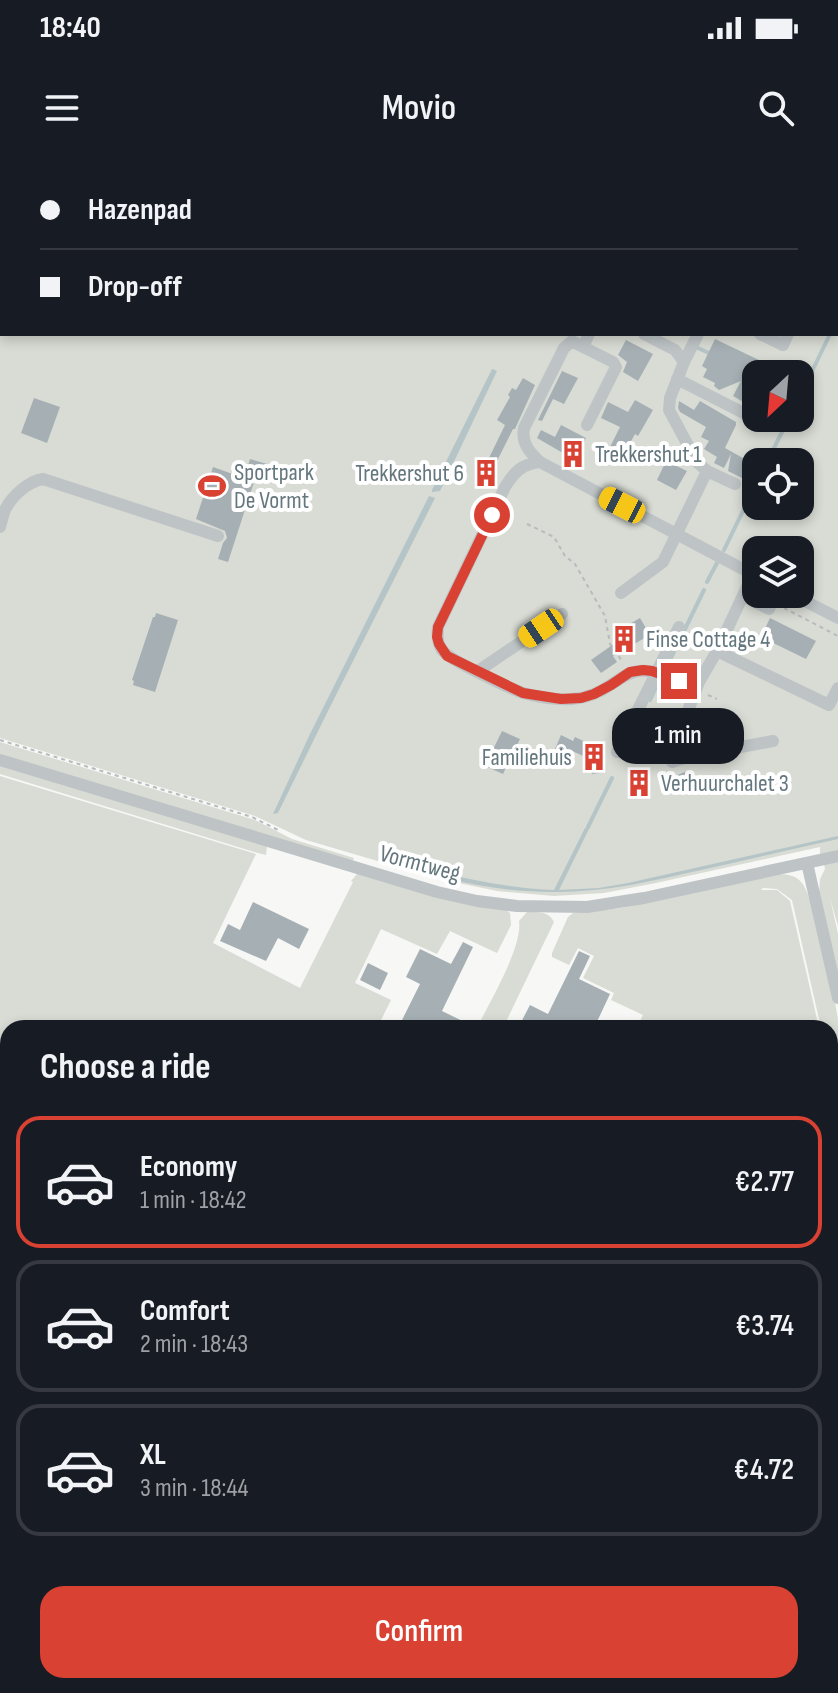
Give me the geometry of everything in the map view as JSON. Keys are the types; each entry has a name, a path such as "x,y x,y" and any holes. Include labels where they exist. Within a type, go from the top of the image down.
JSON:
{"street":[{"path":"583,347 588,336"},
{"path":"648,336 675,350 684,362"},
{"path":"697,336 677,379 669,410 697,462 707,471 735,484"},
{"path":"764,336 783,345 787,336"},
{"path":"587,425 616,367 613,362 572,341 564,348 528,418 524,428 527,447 540,462 742,568"},
{"path":"677,379 742,412"},
{"path":"540,462 528,463 514,472 505,487 438,627 439,644 447,656 523,693 561,699 594,694 630,672 643,670 679,681 699,682"},
{"path":"621,593 663,562 707,471"},
{"path":"0,527 7,506 21,490 43,479 218,536"},
{"path":"688,757 684,721 699,682 742,598"},
{"path":"814,606 838,618"},
{"path":"478,671 562,614"},
{"path":"617,752 679,627"},
{"path":"717,651 829,705 838,688"},
{"path":"672,762 773,741"},
{"name":"Vormtweg","path":"0,760 437,892 505,905 564,908 608,905 838,856"},
{"path":"807,863 838,998"}],"path":[{"path":"527,524 554,537 565,556 575,564 605,616 610,644 630,672"},
{"path":"791,608 838,636"},
{"path":"0,740 252,817 285,834"}],"shaded area":[{"path":"0,336 838,336 838,926 830,898 838,934 838,979 819,895 820,879 825,869 820,847 604,893 554,896 497,891 439,879 306,840 255,816 0,738"},
{"path":"492,369 497,371 440,491 432,492 432,490"},
{"path":"429,496 435,498 278,813 273,814 310,734"},
{"path":"0,742 255,820 292,839 354,858 352,863 0,755"},
{"path":"0,764 267,846 266,855 0,774"},
{"path":"0,776 256,854 213,943 300,988 351,881 358,873 510,913 511,925 497,953 450,931 437,954 381,929 355,983 391,1000 381,1020 0,1020"},
{"path":"588,827 559,890 628,883 838,836 838,839 647,882 575,892 489,887 443,878 378,858 487,882 554,890"},
{"path":"774,874 793,876 807,892 818,926 838,1020 819,1020 792,900 777,889 763,888 761,890 777,890 790,901 817,1020 641,1020 643,1015 611,1000 614,993 583,978 594,956 578,948 569,965 552,957 568,917 573,913 622,908"},
{"path":"527,912 539,912 554,922 507,1020 481,1020 511,960 519,921"}],"building":[{"path":"715,339 759,360 742,360 742,401 733,396 741,381 719,390 715,383 703,377 707,369 702,366"},
{"path":"626,340 653,354 638,381 623,372 627,362 618,355"},
{"path":"562,371 578,378 564,404 553,399 542,421 538,420"},
{"path":"523,378 535,385 495,465 487,462 505,425 497,420 512,388 516,390"},
{"path":"34,398 60,407 47,443 21,433"},
{"path":"635,400 653,410 624,454 610,447 620,427 601,418 608,402 628,412"},
{"path":"679,401 694,410 700,401 736,422 725,448 742,458 742,478 728,471 731,454 724,468 714,463 717,457 704,449 709,441 701,437 706,427 678,408"},
{"path":"561,425 586,438 575,460 537,438 541,430 555,437"},
{"path":"250,459 278,467 273,482 256,476 228,562 218,559 227,538 225,531 196,519 213,467 244,478"},
{"path":"666,461 687,471 676,490 657,480"},
{"path":"156,613 178,620 155,692 133,685 132,680"},
{"path":"640,618 650,635 613,656 617,662 601,673 591,660 618,641 614,633"},
{"path":"770,618 816,641 806,659 761,637"},
{"path":"673,713 677,740 655,745 645,763 631,756 646,724"},
{"path":"502,731 520,739 503,774 485,766"},
{"name":"Familiehuis","path":"561,735 573,741 575,737 602,750 605,772 592,774 590,759 570,750 568,755 555,749"},
{"path":"690,770 696,784 667,795 662,781"},
{"path":"253,902 309,929 299,949 278,938 266,961 220,941 228,924 240,930"},
{"path":"463,942 473,947 442,1011 461,1020 402,1020 420,984 406,977 420,949 451,964"},
{"path":"579,951 590,956 579,979 610,994 598,1020 522,1020 530,1005 548,1014"},
{"path":"368,963 388,973 380,990 360,980"}],"waterway":[{"path":"814,367 829,336"},
{"path":"698,348 711,354"},
{"path":"774,448 782,432"},
{"path":"724,550 742,513"},
{"path":"707,582 718,561"},
{"path":"667,666 704,590"},
{"path":"650,700 660,679"},
{"path":"588,827 612,778"}],"place":[{"name":"Trekkershut 1","path":"573,454"},
{"name":"Trekkershut 6","path":"486,473"},
{"name":"Sportpark De Vormt","path":"212,486"},
{"name":"Finse Cottage 4","path":"624,639"},
{"name":"Familiehuis","path":"594,757"},
{"name":"Verhuurchalet 3","path":"639,783"}],"route":[{"path":"492,515 438,627 439,644 447,656 523,693 561,699 594,694 630,672 643,670 679,681"}]}
